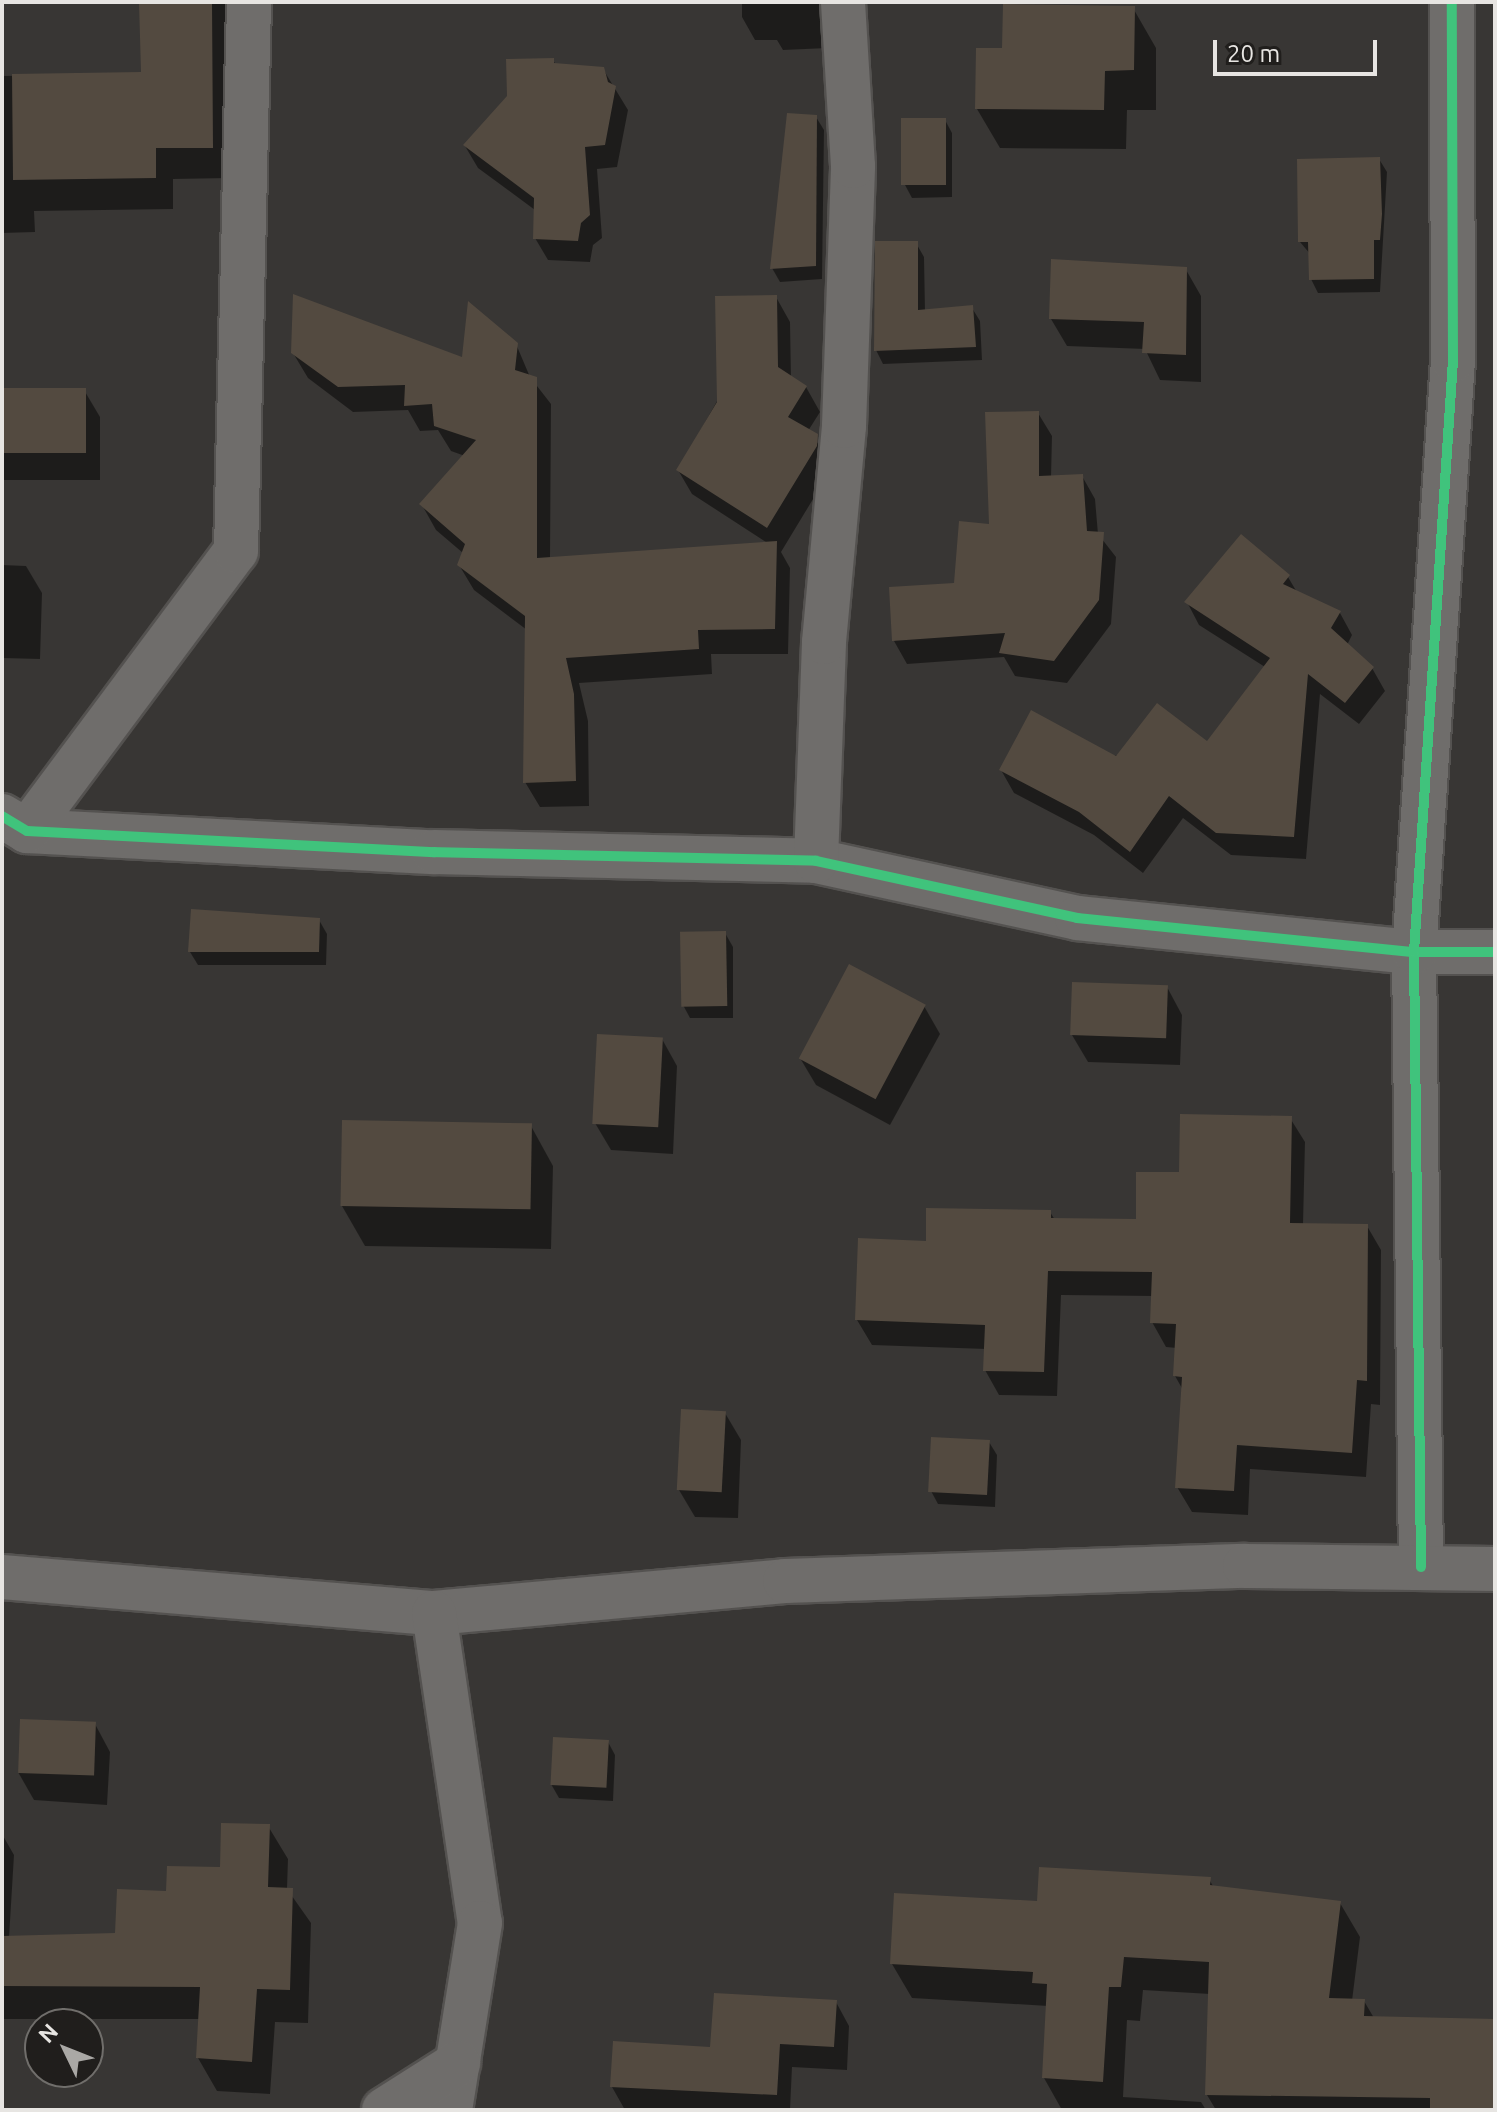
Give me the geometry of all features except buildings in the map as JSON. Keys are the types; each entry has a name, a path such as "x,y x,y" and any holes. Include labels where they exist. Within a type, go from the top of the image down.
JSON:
{"street":[{"path":"15,824 236,551 249,2"},
{"path":"816,861 824,642 844,426 853,166 843,2"},
{"path":"1421,1567 1414,952 1453,360 1452,2"},
{"path":"15,824 434,852 816,861 1077,918 1414,952 1495,952"},
{"path":"2,1577 434,1613 785,1581 1245,1566 1495,1569"},
{"path":"434,1613 480,1923 450,2110"},
{"path":"384,2110 458,2063"}],"cycle path":[{"path":"1421,1567 1414,952 1453,360 1452,2"},
{"path":"2,816 27,831 434,852 816,861 1077,918 1414,952 1495,952"}]}
